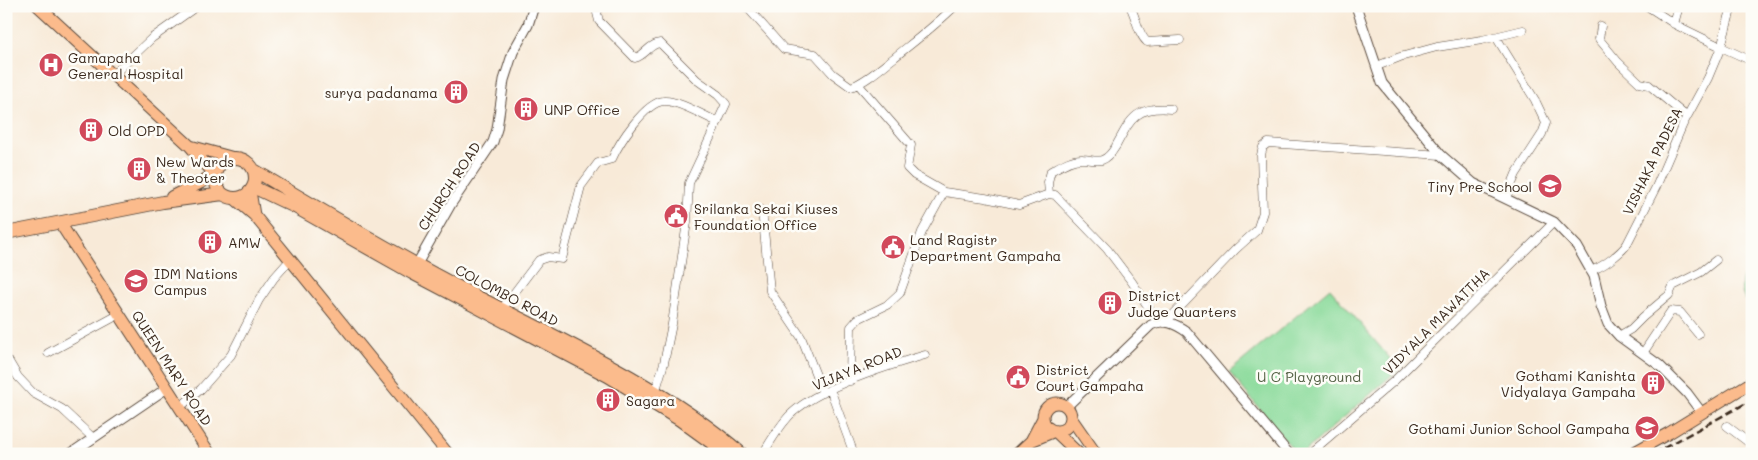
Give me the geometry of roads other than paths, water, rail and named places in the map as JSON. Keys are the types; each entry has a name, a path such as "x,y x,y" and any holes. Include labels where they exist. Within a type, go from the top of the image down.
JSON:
{"highway":[{"path":"6,233 163,202 228,196 243,197 252,189 255,179 254,170 244,160 228,159 219,165 215,176 217,186 228,196"},
{"name":"COLOMBO ROAD","path":"254,170 414,269"},
{"path":"163,202 215,176"},
{"name":"COLOMBO ROAD","path":"252,189 295,207 499,313 612,368 727,454"},
{"name":"COLOMBO ROAD","path":"653,397 702,423 742,454"}],"main road":[{"path":"38,6 190,146 215,176"},
{"path":"190,146 234,158"},
{"path":"252,189 254,215"},
{"path":"228,196 254,215 448,454"},
{"name":"QUEEN MARY ROAD","path":"60,223 210,454"},
{"path":"1631,454 1752,382"},
{"path":"1017,454 1031,441 1044,418 1044,413 1050,406 1058,404 1066,407 1071,414 1071,418 1096,454"},
{"path":"1044,418 1047,426 1055,431 1079,454"},
{"path":"1031,441 1064,429 1068,426 1071,418"}],"street":[{"path":"113,75 152,38 197,6"},
{"name":"CHURCH ROAD","path":"414,269 451,204 493,142 497,129 504,80 513,52 528,24 534,6"},
{"path":"600,6 597,13 599,21 635,58 653,44 660,43 697,80 718,95 726,104 690,183 687,222 672,324 664,363 653,397"},
{"path":"746,6 784,49 815,54 834,74 850,87 858,84 937,24 955,6"},
{"path":"1130,6 1143,38 1148,42 1180,40"},
{"path":"1356,6 1382,83 1441,155 1473,182 1554,222 1577,246 1594,276 1605,319 1619,336 1643,353 1688,393 1702,413"},
{"path":"1647,6 1674,24 1752,61"},
{"path":"1674,24 1678,6"},
{"name":"VISHAKA PADESA","path":"1590,270 1598,269 1623,250 1656,187 1663,166 1687,116 1708,78 1721,47 1732,6"},
{"path":"1602,26 1600,39 1618,62 1640,83 1649,85 1687,116"},
{"path":"1377,66 1400,57 1437,47 1496,37 1523,30"},
{"path":"1496,37 1536,100 1546,123 1542,134 1516,174 1506,198"},
{"path":"858,84 911,145 907,168 914,175 944,192 1019,205 1049,194 1054,195 1107,248 1162,322 1175,324 1187,332 1289,454"},
{"path":"499,313 539,260 548,257 562,259 581,186 598,162 612,159 616,150 643,112 662,101 673,102 718,122"},
{"path":"1049,194 1048,182 1051,171 1080,158 1095,161 1103,160 1113,151 1132,118 1140,112 1160,108 1171,109"},
{"path":"1066,407 1144,331 1162,322 1257,230 1263,212 1263,147 1268,143 1441,155"},
{"path":"850,381 852,327 858,319 887,305 900,293 922,232 944,192"},
{"path":"762,210 770,291 801,337 854,454"},
{"name":"VIDYALA MAWATTHA","path":"1309,454 1394,381 1554,222"},
{"path":"180,408 201,389 231,355 259,300 274,278 290,260"},
{"path":"1619,336 1631,329 1669,295 1673,286 1701,272 1716,260"},
{"path":"1643,353 1671,311 1680,312 1698,334"},
{"path":"48,354 120,314"},
{"name":"VIJAYA ROAD","path":"763,454 777,430 790,415 827,391 898,363 925,355"},
{"path":"7,359 18,377 33,394 62,409 93,438"},
{"path":"70,454 167,388"},
{"path":"1727,426 1752,445"}],"railway":[{"path":"1653,454 1752,400"}],"place":[{"name":"Gamapaha General Hospital","path":"51,65"},
{"name":"surya padanama","path":"456,92"},
{"name":"UNP Office","path":"526,109"},
{"name":"Old OPD","path":"91,130"},
{"name":"New Wards & Theoter","path":"139,169"},
{"name":"Tiny Pre School","path":"1550,186"},
{"name":"Srilanka Sekai Kiuses Foundation Office","path":"676,216"},
{"name":"AMW","path":"210,242"},
{"name":"Land Ragistr Department Gampaha","path":"893,247"},
{"name":"IDM Nations Campus","path":"136,281"},
{"name":"District Judge Quarters","path":"1110,303"},
{"name":"District Court Gampaha","path":"1018,377"},
{"name":"Gothami Kanishta Vidyalaya Gampaha","path":"1653,383"},
{"name":"Sagara","path":"608,400"},
{"name":"Gothami Junior School Gampaha","path":"1647,428"}],"park label":[{"name":"U C Playground","path":"1309,376"}]}
